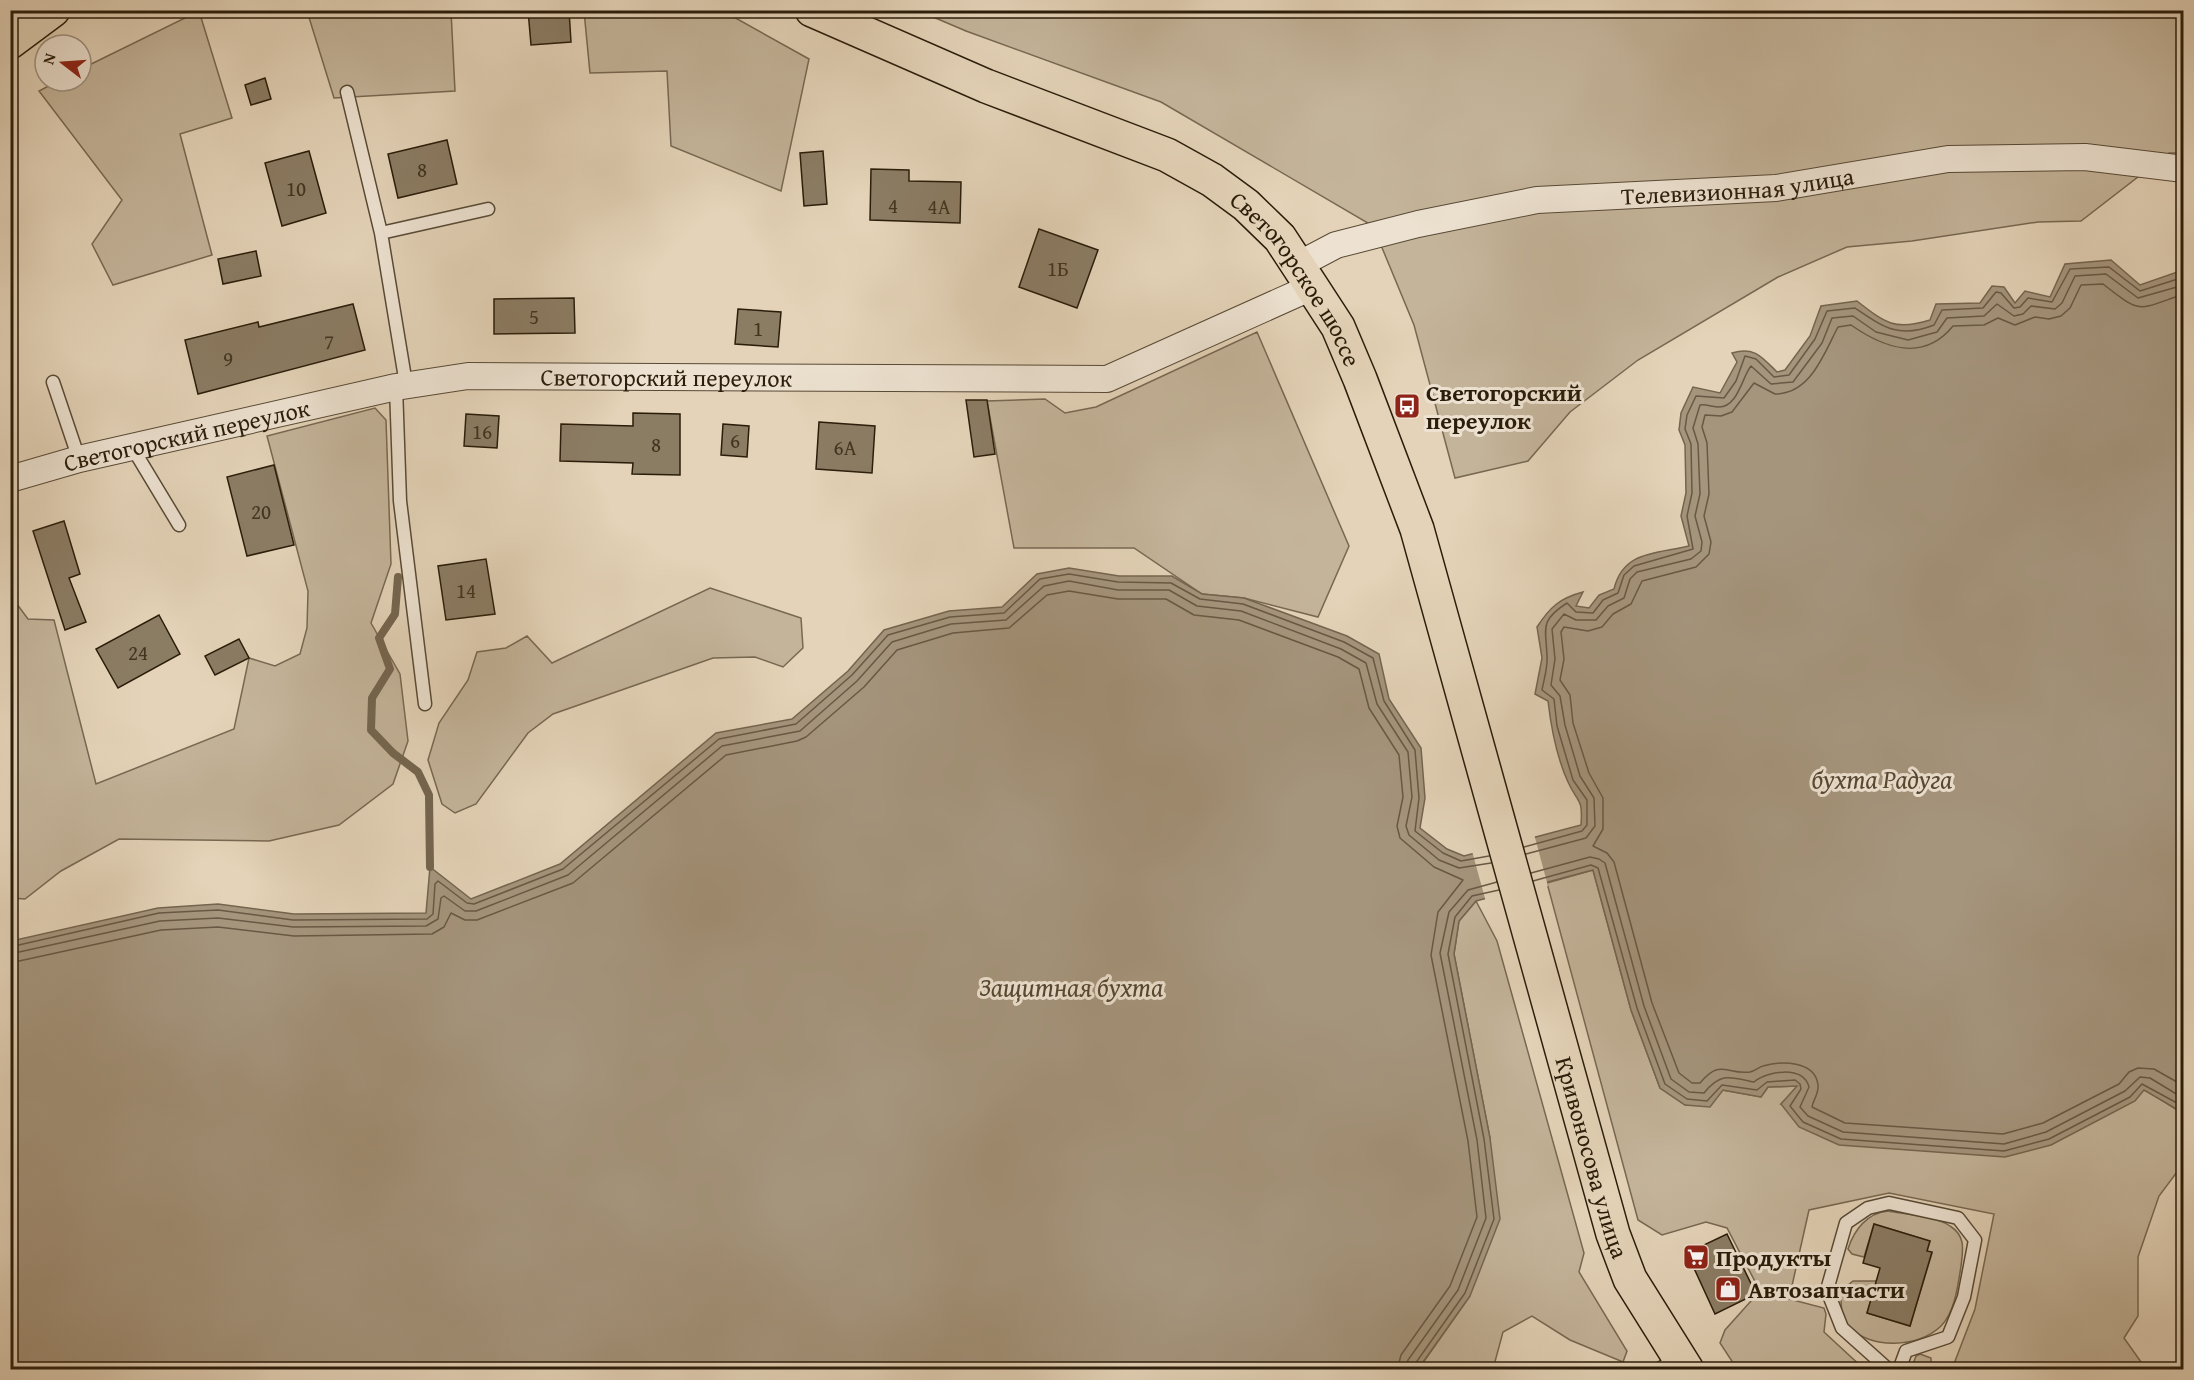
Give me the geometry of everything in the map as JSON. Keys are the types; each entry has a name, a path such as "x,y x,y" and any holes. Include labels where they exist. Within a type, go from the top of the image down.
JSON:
{"main road":[{"path":"10,32 27,10"},
{"path":"10,42 53,10"},
{"name":"Светогорское шоссе","path":"812,10 986,86 1167,155 1212,180 1246,205 1280,238 1338,327 1417,529 1528,933"},
{"name":"Кривоносова улица","path":"1528,933 1613,1234 1630,1279 1674,1366"}],"street":[{"name":"Телевизионная улица","path":"1305,276 1336,245 1418,224 1537,200 1776,188 1948,159 2085,157 2184,170"},
{"name":"Светогорский переулок","path":"10,479 79,459 401,385 468,376 1107,379 1305,276"}],"lane":[{"path":"347,92 381,233 401,385 400,501 425,704"},
{"path":"381,233 488,209"},
{"path":"52,382 79,459"},
{"path":"132,447 179,525"},
{"path":"1889,1370 1842,1328 1827,1290 1846,1223 1868,1208 1889,1203 1958,1218 1975,1240 1964,1297 1948,1336 1906,1351 1899,1370"}],"shaded area":[{"path":"199,11 232,118 180,134 212,255 113,285 92,244 122,200 41,93 93,93 93,63"},
{"path":"307,11 451,11 455,91 334,98"},
{"path":"584,11 723,11 809,59 781,191 671,146 667,71 590,73"},
{"path":"919,11 2183,11 2183,153 2169,153 2081,221 2038,222 1912,241 1847,247 1778,277 1638,360 1570,412 1528,461 1455,478 1414,325 1373,226 1161,102 966,31"},
{"path":"1257,332 1349,546 1318,617 1244,598 1202,594 1134,548 1014,548 987,401 1045,399 1065,413 1096,407"},
{"path":"375,408 386,420 391,564 371,623 400,674 408,741 393,784 339,825 269,841 119,839 61,871 25,899 11,898 11,596 28,619 54,620 96,784 234,729 249,658 275,666 300,654 307,628 308,591 267,436"},
{"path":"710,588 801,618 803,648 783,667 755,657 713,658 553,714 528,733 476,804 455,813 442,804 428,760 439,723 468,680 477,652 506,648 527,636 552,663"},
{"path":"1593,870 1631,1010 1660,1088 1685,1105 1722,1090 1761,1097 1768,1087 1798,1086 1781,1104 2144,1089 2177,1110 2183,1107 2183,1164 2159,1196 2138,1257 2138,1316 2124,1338 2146,1369 1952,1369 1975,1309 1994,1214 1889,1193 1809,1210 1789,1299 1824,1308 1826,1314 1824,1332 1864,1369 1737,1369 1720,1343 1725,1330 1760,1291 1727,1228 1706,1222 1662,1235 1638,1220 1547,883"},
{"path":"1476,901 1497,941 1584,1253 1579,1272 1627,1351 1623,1362 1570,1340 1532,1316 1503,1332 1493,1369 1418,1370 1470,1296 1490,1138 1454,954 1459,921"},
{"path":"1888,1211 1945,1223 1959,1234 1962,1244 1959,1281 1950,1313 1941,1326 1932,1333 1907,1342 1881,1342 1858,1334 1846,1322 1842,1309 1841,1291 1853,1281 1877,1281 1867,1313 1910,1326 1932,1253 1927,1251 1930,1241 1874,1224 1864,1257 1852,1254 1848,1249 1862,1224 1880,1212"},
{"path":"1920,1354 1931,1358 1931,1366 1945,1369 1911,1369 1916,1356"}],"water":[{"name":"Защитная бухта","path":"2111,260 2140,285 2183,270 2183,1107 2178,1110 2144,1090 2135,1101 2051,1145 2005,1157 1839,1145 1799,1127 1781,1104 1797,1086 1768,1087 1761,1097 1723,1090 1710,1107 1685,1105 1660,1088 1631,1010 1593,870 1476,901 1459,921 1454,954 1490,1138 1500,1219 1470,1296 1418,1369 11,1370 11,941 158,908 218,904 294,914 426,913 430,867 471,899 560,864 716,733 792,719 848,671 884,630 949,611 1002,607 1037,574 1069,568 1119,576 1172,576 1202,594 1244,598 1347,636 1379,654 1389,699 1421,748 1425,798 1420,828 1447,849 1464,856 1581,825 1579,801 1568,782 1561,763 1548,701 1535,694 1542,658 1537,627 1556,604 1575,594 1583,592 1576,606 1589,608 1599,595 1614,589 1625,567 1642,556 1689,546 1681,516 1686,493 1685,445 1679,430 1681,413 1693,387 1720,393 1737,362 1732,353 1740,351 1757,354 1777,372 1785,370 1810,336 1821,306 1857,301 1883,320 1908,325 1930,320 1936,304 1980,303 1992,286 2004,287 2015,303 2025,291 2050,297 2065,264"}],"pier":[{"path":"1534,834 1548,886 1486,902 1472,851"}],"building":[{"path":"528,10 569,10 571,42 531,45"},
{"path":"265,78 271,99 251,105 245,85"},
{"path":"447,140 457,184 398,198 388,154"},
{"path":"309,151 326,213 282,226 265,163"},
{"path":"823,151 827,204 804,206 800,153"},
{"path":"871,169 909,170 909,181 961,182 960,223 870,220"},
{"path":"1039,229 1098,250 1077,308 1019,287"},
{"path":"256,251 261,276 223,284 218,259"},
{"path":"574,298 575,333 494,334 494,299"},
{"path":"353,304 365,350 198,394 185,340 258,322 259,327"},
{"path":"738,309 781,312 778,347 735,344"},
{"path":"966,400 987,400 995,454 974,457"},
{"path":"633,413 680,414 680,475 632,474 633,463 560,461 561,424 633,426"},
{"path":"466,414 499,416 497,448 464,446"},
{"path":"819,422 875,426 872,473 816,469"},
{"path":"723,424 749,426 747,457 721,455"},
{"path":"274,465 294,545 247,556 227,477"},
{"path":"64,521 80,574 69,578 86,622 65,630 33,531"},
{"path":"486,559 495,614 446,620 438,566"},
{"path":"159,615 180,654 118,688 96,649"},
{"path":"239,639 249,658 215,675 205,656"},
{"path":"1874,1224 1930,1241 1927,1251 1932,1252 1910,1326 1867,1313 1880,1268 1863,1263"},
{"path":"1727,1234 1756,1294 1715,1314 1687,1253"}],"waterway":[{"path":"398,577 395,614 379,638 390,669 372,698 371,730 393,753 418,772 429,795 430,867"}],"place":[{"name":"Светогорский переулок","path":"1407,406"},
{"name":"Продукты","path":"1696,1257"},
{"name":"Автозапчасти","path":"1728,1289"}],"water label":[{"name":"бухта Радуга","path":"1882,778"}]}
